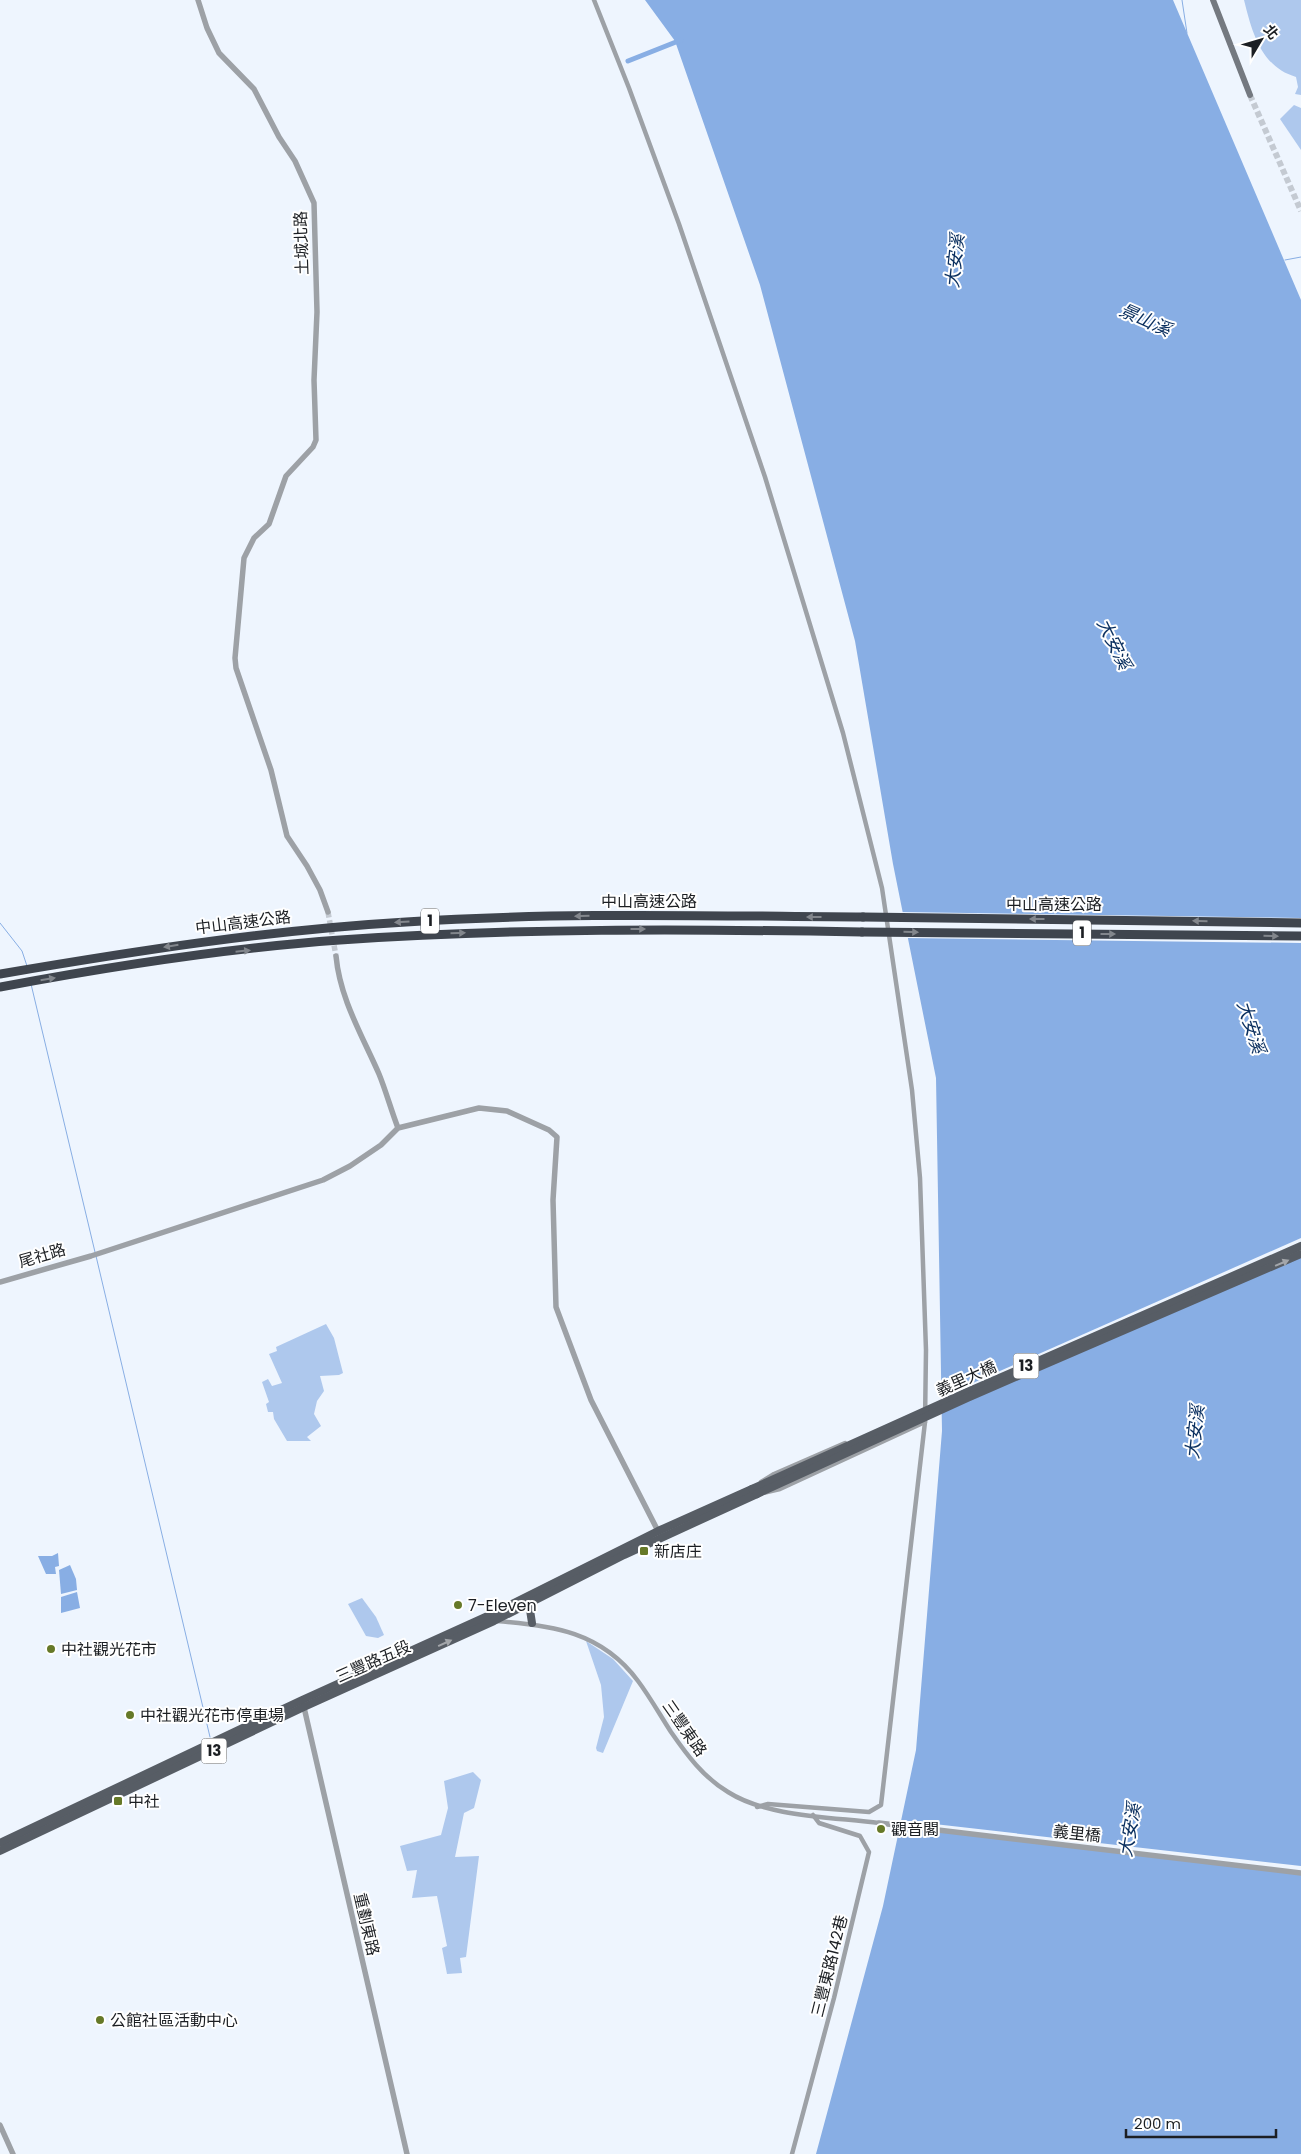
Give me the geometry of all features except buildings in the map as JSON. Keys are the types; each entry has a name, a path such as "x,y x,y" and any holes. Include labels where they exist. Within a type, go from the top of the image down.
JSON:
{"highway":[{"name":"中山高速公路","path":"0,974 212,940 406,922 603,916 863,917 1301,923"},
{"name":"中山高速公路","path":"0,987 170,960 337,940 434,934 592,929 1301,936"}],"main road":[{"path":"1213,0 1250,95"},
{"name":"義里大橋","path":"755,1492 965,1393 1301,1246"},
{"name":"義里大橋","path":"755,1492 1301,1254"},
{"name":"三豐路五段","path":"0,1843 492,1618 660,1534 755,1492"},
{"name":"三豐路五段","path":"492,1618 533,1602 660,1534"},
{"path":"532,1623 530,1610 533,1602"},
{"name":"三豐路五段","path":"0,1850 303,1704"}],"street":[{"name":"土城北路","path":"198,0 206,28 219,54 254,89 279,137 296,162 314,202 317,312 314,380 316,443 286,476 269,524 254,538 244,558 235,658 238,676 272,770 287,836 320,890 328,912"},
{"path":"594,0 630,88 679,224 765,477 843,733 882,888 912,1090 920,1178 926,1407 881,1805 869,1812 768,1804 757,1807"},
{"path":"336,956 337,975 344,997 378,1073 398,1128 479,1108 492,1108 507,1111 549,1130 557,1137 553,1200 556,1307 591,1400 660,1534"},
{"name":"尾社路","path":"0,1282 91,1256 323,1180 350,1166 381,1145 398,1128"},
{"path":"755,1492 774,1474 926,1407"},
{"path":"755,1492 780,1489 925,1422"},
{"name":"三豐東路","path":"492,1618 563,1629 588,1639 618,1660 637,1680 683,1750 703,1773 728,1792 757,1807 879,1823"},
{"name":"重劃東路","path":"303,1704 407,2154"},
{"name":"三豐東路142巷","path":"792,2154 834,1998 868,1852 860,1836 819,1823 814,1815"},
{"name":"義里橋","path":"879,1823 1301,1873"},
{"path":"0,2125 13,2154"}],"shaded area":[{"path":"1244,0 1301,0 1301,95 1295,94 1298,87 1296,77 1274,65 1260,47"},
{"path":"1294,105 1301,108 1301,150 1280,119"},
{"path":"326,1324 334,1338 343,1373 320,1376 324,1391 317,1401 314,1414 321,1426 307,1437 311,1441 287,1441 274,1419 273,1412 268,1412 266,1404 269,1402 262,1382 268,1379 272,1386 282,1383 269,1354 277,1351 276,1347"},
{"path":"362,1598 376,1617 384,1635 378,1638 366,1636 348,1604"},
{"path":"586,1641 613,1659 633,1681 603,1753 597,1751 596,1748 604,1717 601,1685"},
{"path":"473,1772 481,1780 474,1808 464,1813 455,1857 479,1856 466,1957 460,1958 462,1973 447,1974 442,1948 447,1946 437,1896 412,1898 417,1870 407,1871 400,1846 441,1835 448,1808 444,1781"}],"water":[{"path":"645,0 1173,0 1301,300 1301,2154 816,2154 883,1906 916,1750 942,1431 936,1078 893,864 855,641 760,285 675,41"},
{"path":"58,1553 59,1566 55,1567 56,1574 46,1574 38,1556 52,1556"},
{"path":"70,1565 76,1579 77,1590 61,1594 59,1570"},
{"path":"77,1592 80,1608 61,1613 61,1597"}],"pier":[{"path":"900,912 1301,918 1301,943 906,938"},
{"path":"1301,1238 1301,1255 939,1414 939,1398"},
{"path":"899,1820 1301,1866 1301,1873 898,1826"}],"waterway":[{"path":"1182,0 1187,33"},
{"path":"628,61 681,40"},
{"path":"1285,260 1301,257"},
{"path":"0,923 22,951 27,966"},
{"path":"31,984 95,1252"},
{"path":"96,1256 210,1737"}],"tunnel":[{"path":"1250,95 1301,211"},
{"path":"328,912 336,956"}],"place":[{"name":"新店庄","path":"644,1551"},
{"name":"7-Eleven","path":"458,1605"},
{"name":"中社觀光花市","path":"51,1649"},
{"name":"中社觀光花市停車場","path":"130,1715"},
{"name":"中社","path":"118,1801"},
{"name":"觀音閣","path":"881,1829"},
{"name":"公館社區活動中心","path":"100,2020"}],"water label":[{"name":"大安溪","path":"955,261"},
{"name":"景山溪","path":"1145,320"},
{"name":"大安溪","path":"1114,644"},
{"name":"大安溪","path":"1251,1027"},
{"name":"大安溪","path":"1195,1432"},
{"name":"大安溪","path":"1130,1830"}]}
